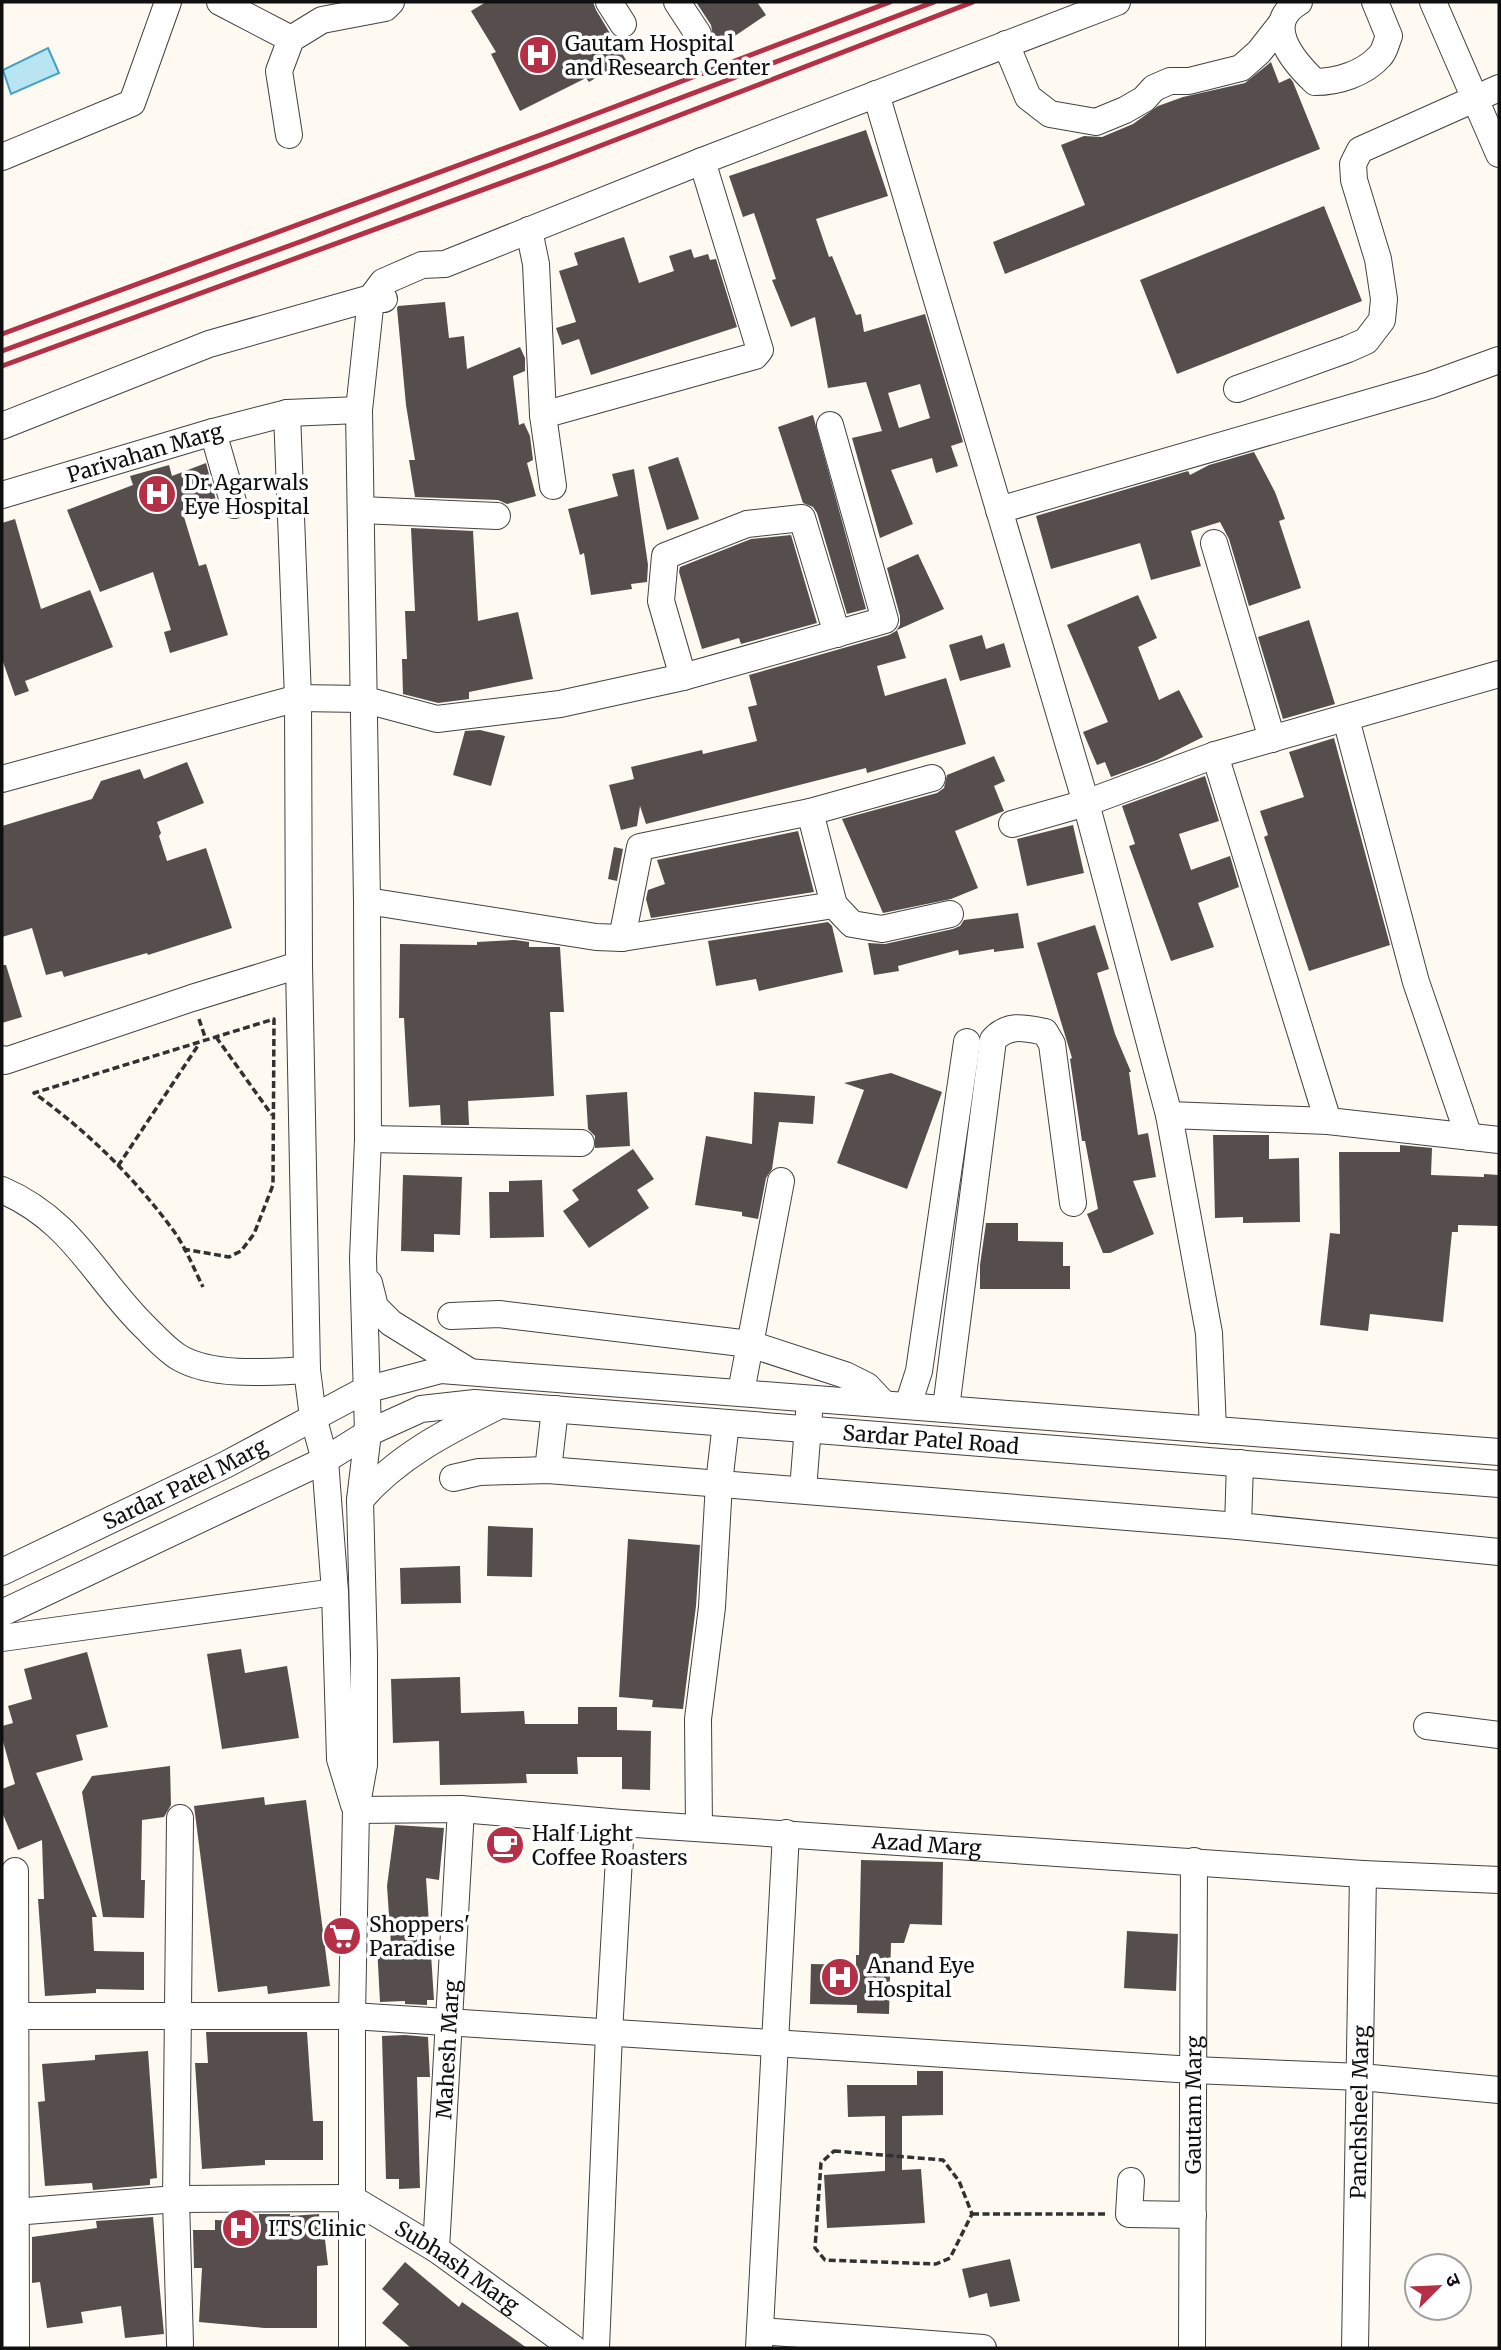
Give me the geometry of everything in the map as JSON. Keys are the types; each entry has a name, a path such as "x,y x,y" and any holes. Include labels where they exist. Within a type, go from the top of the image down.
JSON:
{"street":[{"path":"2,157 132,103 168,2"},
{"path":"220,2 291,39"},
{"path":"289,135 279,71 291,39 322,20 385,8 391,2"},
{"path":"677,2 698,34"},
{"path":"352,2348 352,2016 356,1810 364,1765 360,1500 368,1433 363,1258 368,1139 367,901 359,410 371,298 383,282 422,265 445,264 702,161 1117,2"},
{"path":"1288,9 1285,45 1302,70 1315,82 1331,82 1365,69 1382,55 1389,36 1375,2"},
{"path":"1433,2 1499,152"},
{"path":"1006,44 1028,97 1050,114 1096,122 1125,110 1144,99 1154,88 1170,81 1189,81 1241,68 1259,52 1288,9"},
{"path":"1237,389 1366,341 1382,320 1384,299 1378,259 1354,180 1353,164 1360,150 1499,88"},
{"path":"876,94 1086,803 1169,1115 1209,1333 1213,1430"},
{"path":"543,415 755,356 760,350 702,161"},
{"path":"529,230 536,264 543,415 553,486"},
{"path":"2,426 209,344 371,298"},
{"path":"999,510 1417,389 1499,360"},
{"name":"Parivahan Marg","path":"2,495 213,432 287,413 359,410"},
{"path":"287,413 298,698 299,965 307,1370 313,1417 325,1460 335,1592 340,1759 356,1810"},
{"path":"2,779 298,698 362,699 437,719 560,704 683,677 885,621 830,425"},
{"path":"213,432 234,505"},
{"path":"361,510 497,516"},
{"path":"683,677 661,601 665,556 747,524 802,518 837,634"},
{"path":"1214,543 1272,739"},
{"path":"1012,824 1086,803 1215,755 1499,674"},
{"path":"1346,719 1416,982 1469,1137"},
{"path":"1215,755 1328,1121"},
{"path":"622,938 640,847 810,812 932,778"},
{"path":"810,812 834,905 852,923 882,929 950,914"},
{"path":"367,901 596,937 622,938 834,905"},
{"path":"2,1059 5,1061 299,965"},
{"path":"946,1408 993,1040 1000,1032 1015,1027 1045,1032 1052,1044 1073,1203"},
{"path":"859,1433 884,1403 919,1371 967,1042"},
{"path":"1169,1115 1328,1121 1499,1140"},
{"path":"368,1139 581,1143"},
{"path":"741,1392 781,1181"},
{"path":"2,1190 33,1206 58,1225 86,1255 135,1318 180,1358 208,1368 272,1372 307,1370"},
{"path":"363,1258 375,1307 391,1323 469,1371"},
{"path":"451,1316 499,1314 750,1344 845,1375 867,1385 884,1403"},
{"name":"Sardar Patel Road","path":"365,1390 441,1370 469,1371 1499,1452"},
{"name":"Sardar Patel Marg","path":"2,1572 225,1465 365,1390"},
{"path":"803,1490 811,1398"},
{"name":"Sardar Patel Road","path":"2,1613 325,1460 368,1433 421,1409 475,1403 1499,1484"},
{"path":"360,1500 380,1476 437,1436 501,1405"},
{"path":"548,1470 555,1409"},
{"path":"699,1828 698,1718 712,1607 719,1483 726,1423"},
{"path":"1238,1526 1240,1463"},
{"path":"453,1478 479,1472 548,1470 1238,1526 1499,1552"},
{"path":"2,1638 335,1592"},
{"path":"1427,1726 1499,1735"},
{"name":"Azad Marg","path":"356,1810 461,1809 621,1823 1363,1874 1499,1880"},
{"name":"Mahesh Marg","path":"436,2249 461,1809"},
{"path":"180,1818 176,2199 180,2344"},
{"path":"596,2348 621,1823"},
{"path":"786,1833 760,2340 983,2348"},
{"name":"Gautam Marg","path":"1192,2348 1194,1861"},
{"path":"15,1871 9,2016 9,2213 16,2348"},
{"name":"Panchsheel Marg","path":"1355,2348 1363,1874"},
{"path":"9,2016 352,2016 1193,2070 1361,2077 1499,2090"},
{"path":"1131,2180 1129,2214 1193,2215"},
{"path":"9,2213 176,2199 351,2198"},
{"name":"Subhash Marg","path":"351,2198 436,2249 573,2348"}],"path":[{"path":"183,1249 229,1257 241,1251 254,1234 273,1185 274,1020 34,1093 98,1144 118,1166 174,1231 183,1249 203,1287"},
{"path":"216,1037 273,1116"},
{"path":"118,1166 200,1042"},
{"path":"834,2151 943,2160 959,2181 972,2214 950,2258 936,2264 825,2260 816,2248 821,2163 834,2151"},
{"path":"972,2214 1129,2214"}],"water":[{"path":"48,48 59,73 11,94 3,70"}],"building":[{"path":"486,2 593,2 626,60 589,82 586,78 520,111 491,54 496,52 471,11"},
{"path":"696,2 757,2 766,15 720,46 713,36 711,25"},
{"path":"1271,62 1279,83 1290,78 1293,82 1320,149 1005,274 993,242 1085,205 1061,145 1084,136 1102,137 1133,124 1158,106 1183,97 1245,83"},
{"path":"866,130 888,196 816,219 829,257 832,256 856,315 861,314 864,332 925,314 963,442 951,446 958,466 936,473 932,458 891,470 913,524 880,538 852,438 882,431 866,382 828,388 815,317 791,327 772,280 776,279 754,213 743,217 729,176","holes":["920,384 930,418 899,428 888,393"]},
{"path":"1324,206 1362,301 1177,374 1140,280"},
{"path":"624,237 639,283 674,271 669,256 691,249 694,258 708,254 710,260 716,259 737,327 591,375 579,339 562,345 556,328 576,322 559,271 578,265 574,253"},
{"path":"445,302 449,338 464,336 467,369 520,347 525,358 525,371 513,376 519,425 524,423 530,436 533,460 527,463 536,496 507,504 498,500 415,497 409,460 415,460 406,405 397,308"},
{"path":"813,415 866,609 847,614 817,513 813,507 803,503 778,427"},
{"path":"1254,452 1275,492 1285,519 1279,521 1301,588 1249,606 1229,539 1220,522 1191,531 1201,566 1151,580 1140,543 1051,569 1036,516 1188,471 1190,475 1209,465"},
{"path":"678,457 699,519 667,530 648,467"},
{"path":"206,463 217,504 184,517 199,566 206,564 228,635 170,653 164,632 171,630 153,572 100,592 67,510 133,485 130,476 169,465 172,476"},
{"path":"634,469 648,565 647,582 631,584 632,589 591,595 584,553 580,555 568,509 618,496 612,474"},
{"path":"15,519 41,609 90,590 113,647 25,681 29,691 15,696 2,659 2,523"},
{"path":"411,528 473,531 478,621 518,612 533,679 469,692 469,699 438,703 403,694 402,659 407,659 405,611 415,611"},
{"path":"791,535 817,623 741,644 739,638 702,649 679,572 680,567 751,539"},
{"path":"918,554 944,609 897,630 906,658 877,666 885,696 946,678 966,744 867,773 866,768 646,824 640,806 637,826 621,830 609,785 634,779 631,767 702,750 703,754 757,741 748,707 757,705 749,675 896,631 900,625 900,616 887,568"},
{"path":"1138,595 1157,638 1138,647 1159,700 1179,690 1203,737 1157,760 1111,777 1105,762 1097,765 1083,732 1108,722 1067,625"},
{"path":"1309,620 1335,704 1283,719 1258,637"},
{"path":"982,635 986,649 1004,643 1011,667 960,681 949,645"},
{"path":"480,730 505,736 491,786 453,775 465,731"},
{"path":"1334,738 1390,945 1309,971 1264,837 1268,835 1260,811 1304,797 1289,752"},
{"path":"994,756 1005,781 994,786 1004,811 955,831 978,888 951,899 883,913 842,819 937,793 944,788 947,775"},
{"path":"187,762 204,803 157,822 161,833 159,836 167,861 206,848 232,928 148,955 147,953 64,977 62,971 46,975 32,928 2,937 2,826 92,799 101,781 140,769 144,779"},
{"path":"1205,776 1219,821 1179,834 1191,870 1230,856 1239,887 1198,903 1214,947 1171,961 1129,846 1135,844 1122,806"},
{"path":"1073,825 1084,873 1027,886 1017,839"},
{"path":"798,831 814,892 651,918 646,899 648,890 665,884 657,860"},
{"path":"614,847 623,849 617,881 608,879"},
{"path":"1018,913 1024,948 994,952 994,949 959,955 958,950 898,966 899,971 874,975 868,943 885,944 953,929 960,926 964,920"},
{"path":"828,922 832,926 843,972 759,991 756,979 716,986 708,941"},
{"path":"1095,925 1109,969 1097,973 1115,1034 1131,1072 1138,1135 1148,1133 1156,1177 1133,1181 1154,1234 1110,1253 1103,1253 1087,1214 1098,1209 1085,1141 1082,1141 1070,1059 1072,1058 1037,943"},
{"path":"477,942 529,942 529,947 560,947 564,1012 550,1012 554,1096 468,1101 469,1125 441,1125 440,1105 409,1107 404,1018 399,1018 400,944 477,945"},
{"path":"2,965 6,965 22,1017 2,1023"},
{"path":"891,1073 942,1092 907,1189 837,1163 864,1090 844,1083"},
{"path":"627,1092 630,1146 595,1148 595,1136 588,1129 586,1095"},
{"path":"754,1092 815,1096 813,1124 779,1122 772,1169 766,1178 758,1219 742,1216 742,1212 695,1205 706,1136 752,1144"},
{"path":"1213,1135 1269,1135 1269,1159 1299,1158 1300,1222 1243,1223 1243,1217 1215,1218"},
{"path":"1400,1145 1432,1148 1431,1175 1499,1175 1499,1226 1458,1225 1458,1232 1452,1232 1443,1322 1370,1314 1368,1331 1320,1325 1330,1233 1340,1234 1339,1152 1400,1152"},
{"path":"633,1149 654,1179 637,1190 649,1208 589,1248 563,1211 579,1200 572,1190"},
{"path":"403,1175 462,1177 460,1235 434,1234 434,1252 401,1251"},
{"path":"542,1180 544,1237 490,1238 489,1192 509,1192 509,1181"},
{"path":"986,1223 1018,1223 1018,1241 1063,1242 1063,1266 1070,1266 1070,1289 980,1289 980,1265"},
{"path":"488,1526 533,1528 532,1577 487,1576"},
{"path":"628,1539 700,1545 696,1606 683,1709 652,1707 653,1700 619,1697"},
{"path":"460,1566 461,1603 401,1604 400,1568"},
{"path":"241,1649 245,1673 287,1666 299,1738 222,1749 207,1654"},
{"path":"87,1652 108,1727 76,1735 83,1760 36,1773 97,1917 92,1917 94,1951 144,1952 144,1990 96,1989 96,1993 45,1996 38,1899 44,1899 42,1840 18,1850 2,1812 2,1789 15,1784 2,1738 2,1726 13,1723 8,1706 32,1699 24,1669"},
{"path":"460,1677 461,1713 524,1711 525,1724 578,1724 578,1707 617,1707 617,1730 651,1731 650,1790 622,1789 622,1757 577,1757 578,1774 526,1774 527,1783 440,1785 439,1741 393,1743 391,1679"},
{"path":"170,1766 171,1805 164,1817 142,1820 141,1880 145,1880 144,1918 103,1917 82,1792 92,1776"},
{"path":"264,1797 265,1805 306,1800 330,1986 268,1994 267,1986 218,1992 194,1806"},
{"path":"395,1825 444,1828 439,1880 426,1878 434,2000 427,2000 427,2005 405,2004 405,2001 380,2002 377,1946 391,1945 387,1886"},
{"path":"861,1860 943,1862 942,1925 910,1924 904,1943 891,1943 889,2014 857,2013 857,2005 810,2004 811,1964 856,1965 856,1955 859,1955"},
{"path":"1127,1931 1178,1934 1176,1991 1124,1988"},
{"path":"206,2032 307,2032 313,2121 323,2121 323,2160 265,2160 265,2165 202,2169 195,2063 208,2063"},
{"path":"382,2036 428,2037 430,2077 417,2077 420,2188 399,2189 399,2179 386,2179"},
{"path":"148,2051 157,2178 150,2179 150,2185 93,2190 92,2183 45,2186 38,2102 45,2101 42,2064 95,2060 95,2055"},
{"path":"917,2071 943,2071 943,2115 902,2116 902,2170 921,2169 925,2223 827,2228 824,2175 885,2171 885,2116 848,2117 847,2085 917,2085"},
{"path":"259,2214 319,2214 328,2265 317,2266 317,2328 264,2328 199,2322 202,2268 194,2268 193,2230 215,2230 215,2220 259,2221"},
{"path":"153,2217 164,2334 125,2338 121,2306 81,2312 83,2323 47,2328 40,2282 32,2283 32,2237 97,2228 96,2221"},
{"path":"1010,2259 1020,2301 990,2307 987,2293 969,2298 962,2269"},
{"path":"405,2262 459,2307 462,2302 527,2348 411,2348 382,2323 399,2304 382,2289"}],"railway":[{"path":"2,334 543,134 890,2"},
{"path":"2,351 305,240 934,2"},
{"path":"2,366 553,164 973,2"}],"place":[{"name":"Gautam Hospital and Research Center","path":"538,55"},
{"name":"Dr Agarwals Eye Hospital","path":"157,494"},
{"name":"Half Light Coffee Roasters","path":"505,1845"},
{"name":"Shoppers' Paradise","path":"342,1936"},
{"name":"Anand Eye Hospital","path":"840,1977"},
{"name":"ITS Clinic","path":"241,2228"}]}
